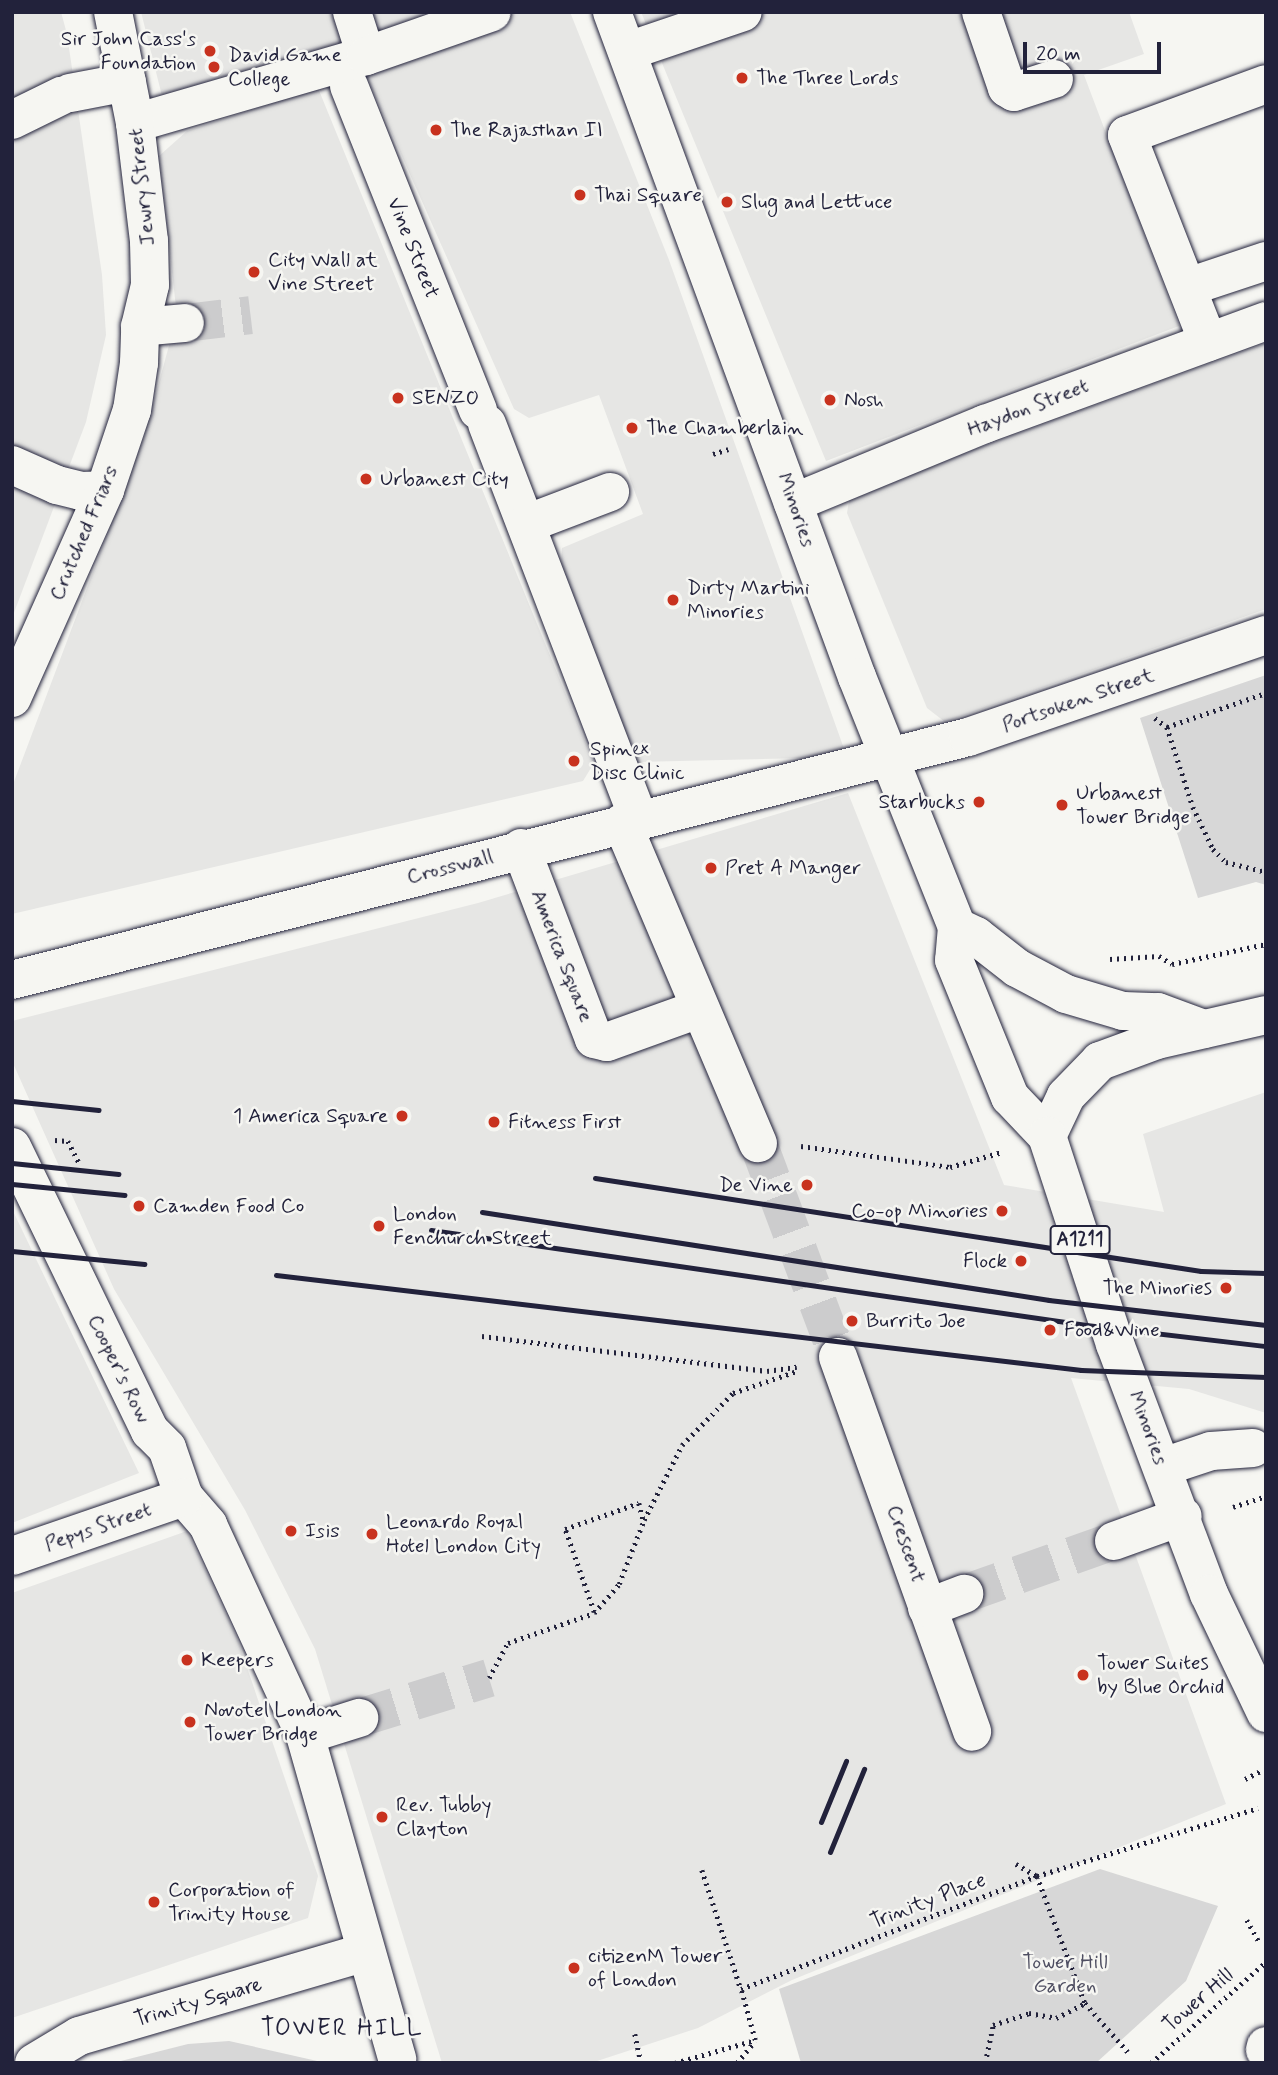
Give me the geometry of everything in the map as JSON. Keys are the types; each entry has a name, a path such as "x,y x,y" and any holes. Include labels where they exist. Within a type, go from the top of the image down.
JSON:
{"main road":[{"name":"Jewry Street","path":"113,12 135,123 149,241 150,285 140,345"},
{"name":"Vine Street","path":"352,12 358,71 482,417 526,524 630,821"},
{"path":"135,123 358,71 492,12"},
{"name":"Minories","path":"612,12 888,758 957,927 954,960 999,1074 1021,1113 1048,1136 1115,1344 1183,1516 1209,1594 1266,1713"},
{"path":"628,51 743,12"},
{"path":"981,12 1007,88 1014,92 1054,79"},
{"path":"12,120 66,95 127,82"},
{"path":"1208,342 1127,135 1266,84"},
{"path":"1188,287 1266,261"},
{"name":"Haydon Street","path":"793,503 985,424 1266,321"},
{"path":"140,345 185,323"},
{"name":"Crutched Friars","path":"12,698 105,490 132,410 140,345"},
{"path":"12,466 57,485 81,491 105,490"},
{"path":"526,524 610,492"},
{"name":"Portsoken Street","path":"888,758 1029,719 1266,635"},
{"name":"Crosswall","path":"12,980 521,848 888,758"},
{"path":"630,821 699,1009 758,1143"},
{"name":"America Square","path":"521,848 594,1039 607,1042 699,1009"},
{"path":"957,927 976,936 1017,968 1066,994 1103,1007 1158,1012 1204,1029"},
{"path":"1048,1136 1066,1096 1100,1061 1204,1029 1266,1015"},
{"name":"Cooper's Row","path":"12,1147 150,1431 167,1448 184,1497 208,1525 305,1735"},
{"name":"Crescent","path":"827,1361 927,1608 972,1732"},
{"path":"1163,1467 1211,1451 1253,1448"},
{"name":"Pepys Street","path":"12,1556 184,1497"},
{"path":"1114,1541 1183,1516"},
{"path":"927,1608 964,1594"},
{"path":"359,1718 305,1735 397,2059"},
{"name":"Trinity Square","path":"34,2063 79,2036 366,1952"}],"path":[{"path":"1266,693 1167,727 1193,807 1213,849 1226,862 1266,872"},
{"path":"1106,959 1159,956 1172,964 1266,944"},
{"path":"814,1148 950,1167 1012,1148"},
{"path":"482,1336 767,1371 827,1361"},
{"path":"489,1678 508,1643 594,1613 619,1584 643,1520 682,1445 733,1393 827,1361"},
{"path":"1233,1507 1266,1496"},
{"path":"594,1613 565,1529 639,1503 643,1520"},
{"path":"1245,1779 1261,1771"},
{"name":"Trinity Place","path":"741,1989 1037,1876 1258,1808"},
{"path":"1016,1864 1037,1876 1085,2003 1128,2052"},
{"path":"702,1870 755,2040"},
{"path":"1247,1920 1260,1943"},
{"name":"Tower Hill","path":"1151,2063 1266,1962"},
{"path":"985,2063 993,2025 1030,2013 1056,2018 1085,2003"},
{"path":"635,2034 641,2063"},
{"path":"676,2063 755,2040"},
{"path":"737,2063 755,2040"}],"shaded area":[{"path":"12,12 61,12 67,34 102,275 106,335 86,422 12,618"},
{"path":"141,12 570,12 669,260 847,757 637,762 561,567 562,548 643,514 599,395 529,418 514,409 354,48 163,100"},
{"path":"641,12 1129,12 1144,54 1084,75 1179,326 826,461"},
{"path":"318,88 594,763 583,781 12,914 12,787 145,434 177,316 159,156 187,131"},
{"path":"1266,343 1266,609 945,722 927,708 847,513 850,495"},
{"path":"848,793 1004,1185 1164,1212 1143,1134 1266,1092 1266,1413 1189,1389 1071,1378 1226,1804 792,1980 698,2028 591,2063 442,2063 315,1649 245,1510 114,1289 12,1061 12,1021 478,903"},
{"path":"12,1209 139,1473 12,1523"},
{"path":"187,1531 237,1638 318,1876 308,1918 12,2018 12,1593"}],"green space":[{"path":"1266,675 1266,885 1256,882 1198,898 1140,718"},
{"name":"Tower Hill Garden","path":"1100,1869 1218,1906 1186,1981 1096,2063 801,2063 779,1989"},
{"path":"229,2041 326,2063 113,2063 188,2044"}],"tunnel":[{"path":"185,323 251,315"},
{"path":"758,1143 838,1357"},
{"path":"964,1594 1114,1541"},
{"path":"359,1718 489,1678"}],"railway":[{"path":"12,1101 99,1110"},
{"path":"12,1163 118,1174"},
{"path":"595,1178 1201,1271 1266,1273"},
{"path":"12,1184 124,1195"},
{"path":"482,1212 1049,1300 1266,1325"},
{"path":"431,1230 1086,1325 1266,1346"},
{"path":"12,1251 144,1264"},
{"path":"276,1275 1081,1370 1266,1377"},
{"path":"821,1822 846,1761"},
{"path":"830,1852 864,1769"}],"place":[{"name":"Sir John Cass's Foundation","path":"210,51"},
{"name":"David Game College","path":"214,67"},
{"name":"The Three Lords","path":"742,78"},
{"name":"The Rajasthan II","path":"436,130"},
{"name":"Thai Square","path":"580,195"},
{"name":"Slug and Lettuce","path":"727,202"},
{"name":"City Wall at Vine Street","path":"254,272"},
{"name":"SENZO","path":"398,398"},
{"name":"Nosh","path":"830,400"},
{"name":"The Chamberlain","path":"632,428"},
{"name":"Urbanest City","path":"366,479"},
{"name":"Dirty Martini Minories","path":"673,600"},
{"name":"Spinex Disc Clinic","path":"574,761"},
{"name":"Starbucks","path":"979,802"},
{"name":"Urbanest Tower Bridge","path":"1062,805"},
{"name":"Pret A Manger","path":"711,868"},
{"name":"1 America Square","path":"402,1116"},
{"name":"Fitness First","path":"494,1122"},
{"name":"De Vine","path":"807,1185"},
{"name":"Camden Food Co","path":"139,1206"},
{"name":"Co-op Minories","path":"1002,1211"},
{"name":"London Fenchurch Street","path":"379,1226"},
{"name":"Flock","path":"1021,1261"},
{"name":"The Minories","path":"1226,1288"},
{"name":"Burrito Joe","path":"852,1321"},
{"name":"Food&Wine","path":"1050,1330"},
{"name":"Isis","path":"291,1531"},
{"name":"Leonardo Royal Hotel London City","path":"372,1534"},
{"name":"Keepers","path":"187,1660"},
{"name":"Tower Suites by Blue Orchid","path":"1083,1675"},
{"name":"Novotel London Tower Bridge","path":"190,1722"},
{"name":"Rev. Tubby Clayton","path":"382,1817"},
{"name":"Corporation of Trinity House","path":"154,1902"},
{"name":"citizenM Tower of London","path":"574,1968"}],"district":[{"name":"TOWER HILL","path":"342,2029"}]}
